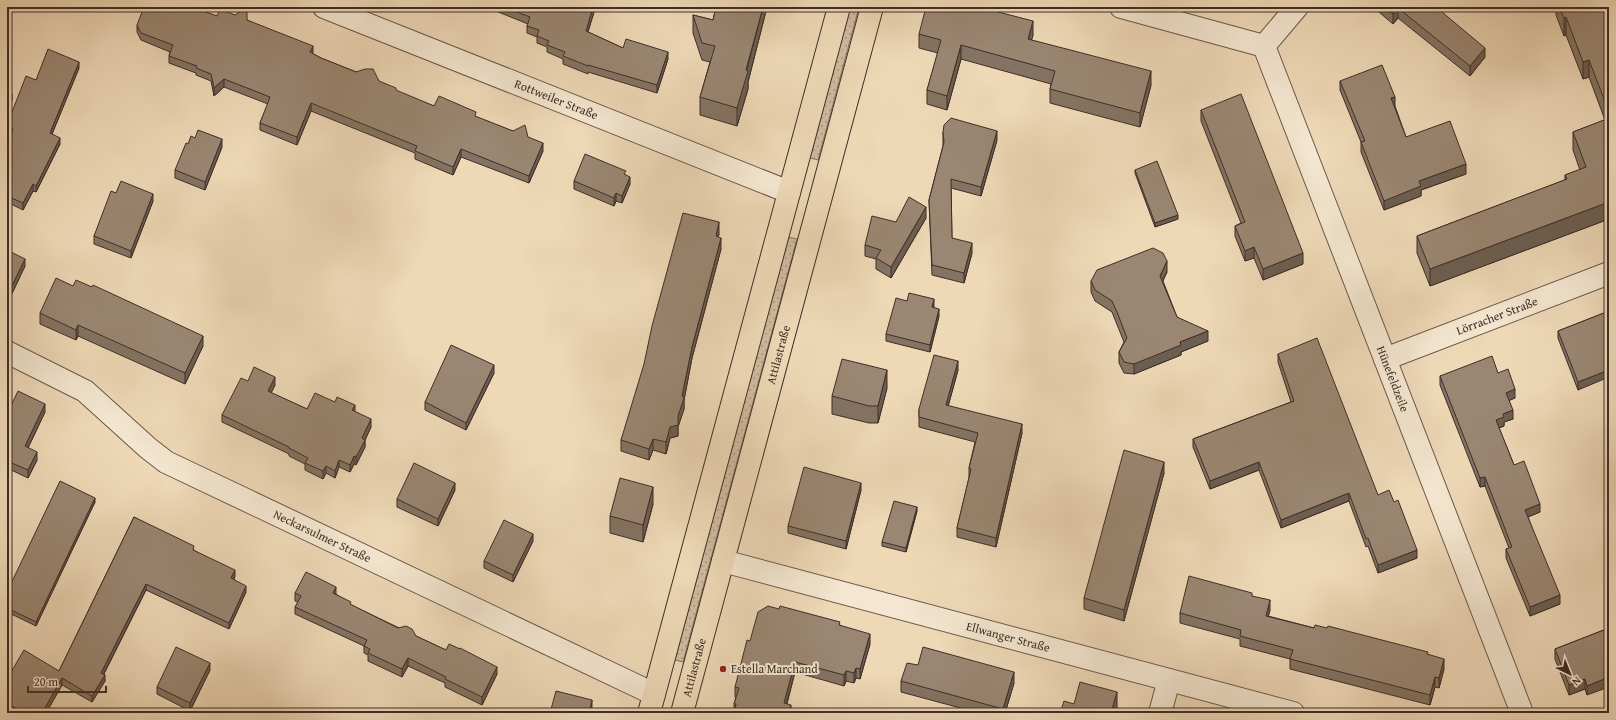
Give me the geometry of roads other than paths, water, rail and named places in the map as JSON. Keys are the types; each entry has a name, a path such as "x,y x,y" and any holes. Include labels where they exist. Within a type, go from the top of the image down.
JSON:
{"main road":[{"path":"651,704 839,7"},
{"name":"Attilastraße","path":"651,704 683,708 872,7"},
{"path":"789,192 820,201"}],"street":[{"name":"Rottweiler Straße","path":"324,7 789,192"},
{"path":"1121,7 1264,46 1297,7"},
{"name":"Hünefeldzeile","path":"1264,46 1522,713"},
{"name":"Lörracher Straße","path":"1385,359 1609,273"},
{"name":"Neckarsulmer Straße","path":"7,352 85,390 148,448 166,462 651,704"},
{"name":"Ellwanger Straße","path":"723,562 1293,713"},
{"path":"1160,713 1169,680"}],"place":[{"name":"Estella Marchand","path":"723,669"}]}
